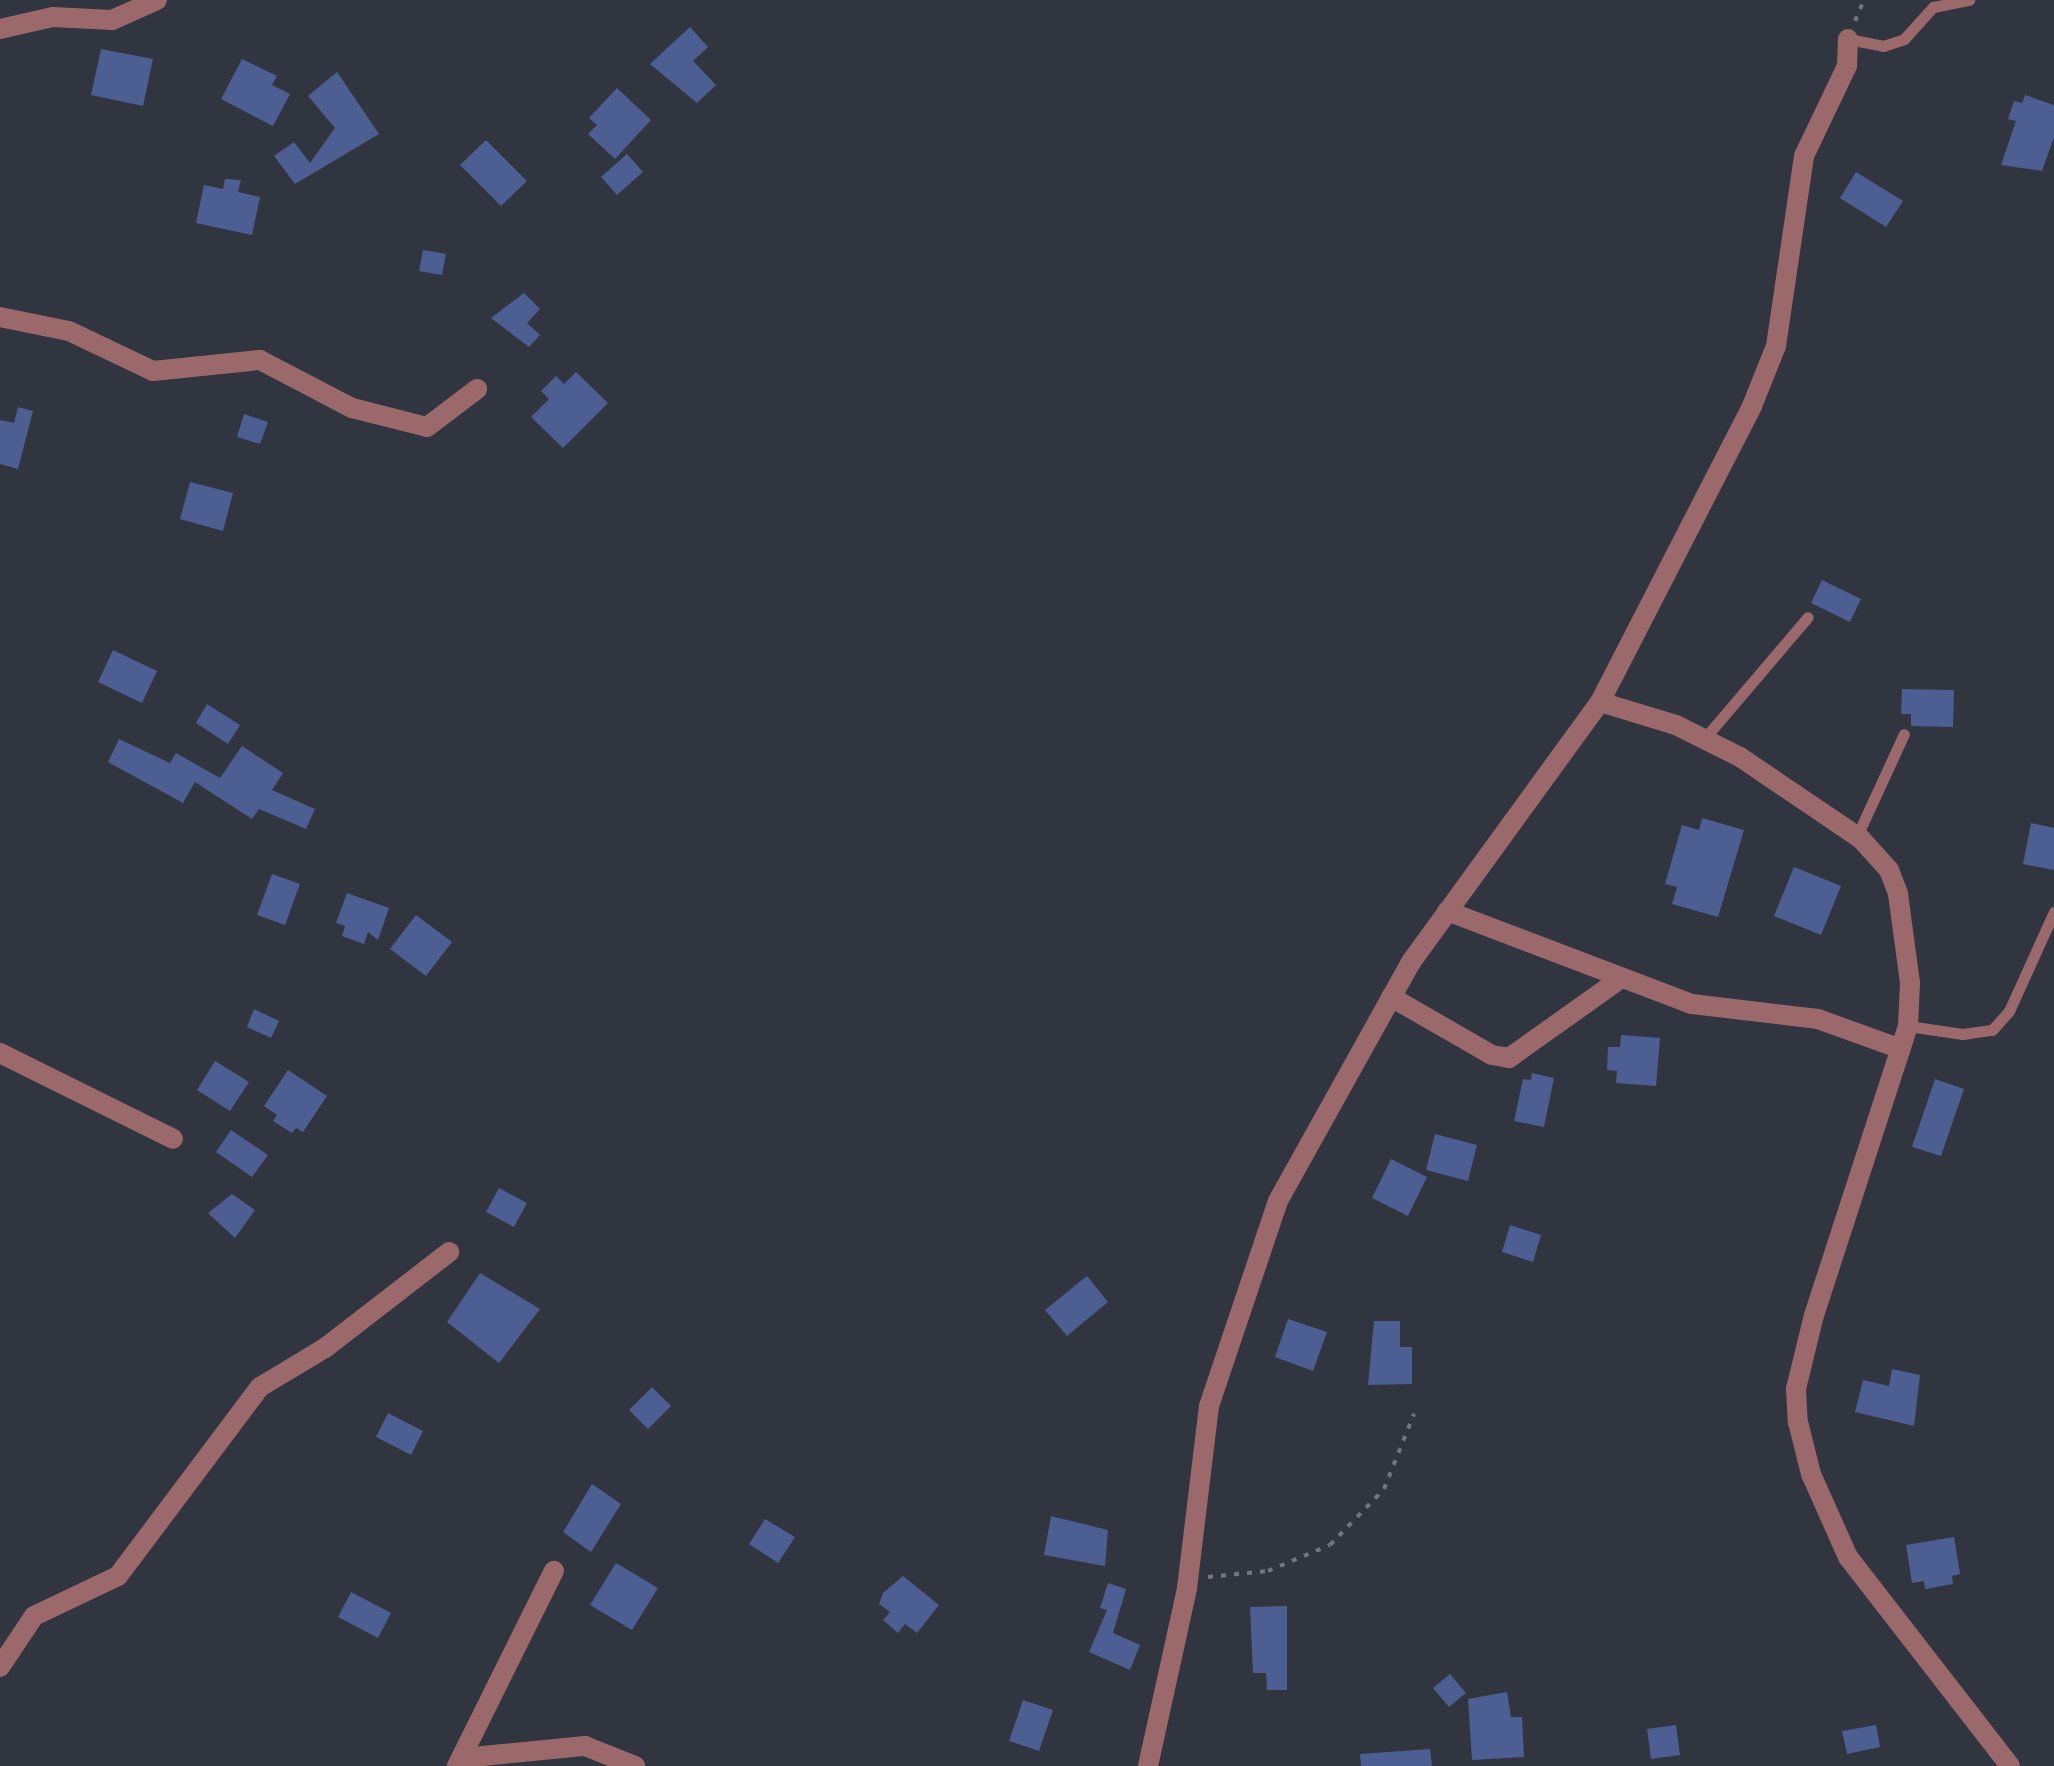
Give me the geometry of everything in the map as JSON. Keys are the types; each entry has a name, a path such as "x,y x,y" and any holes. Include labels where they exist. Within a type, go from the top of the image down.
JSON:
{"street":[{"path":"0,29 54,17 112,20 158,0"},
{"path":"1148,1766 1188,1578 1209,1406 1243,1293 1278,1201 1391,997 1447,911 1600,702 1752,406 1776,346 1804,156 1846,66 1848,39"},
{"path":"0,317 69,331 153,370 260,360 352,408 427,427 476,389"},
{"path":"1600,702 1704,738 1856,836 1889,870 1898,894 1910,983 1908,1026 1814,1315 1796,1389 1798,1422 1811,1474 1848,1557 2010,1766"},
{"path":"1447,911 1692,1004 1818,1020 1902,1048"},
{"path":"1391,997 1509,1058 1620,978"},
{"path":"0,1053 173,1139"},
{"path":"0,1668 34,1616 118,1576 260,1387 326,1348 449,1252"},
{"path":"460,1762 554,1571"},
{"path":"460,1762 585,1746 635,1766"}],"lane":[{"path":"1848,39 1883,46 1904,38 1933,7 1969,0"},
{"path":"1704,738 1808,617"},
{"path":"1856,836 1904,734"},
{"path":"1908,1026 1962,1034 1992,1030 2009,1012 2054,912"}],"path":[{"path":"1188,1578 1268,1571 1330,1545 1360,1521 1384,1489 1414,1414"}],"building":[{"path":"690,27 708,47 693,61 716,85 697,103 650,64"},
{"path":"101,49 153,59 143,106 91,95"},
{"path":"242,59 277,76 272,85 290,94 273,126 221,99"},
{"path":"337,72 379,134 295,184 274,156 294,142 310,163 335,128 308,96"},
{"path":"617,88 651,120 615,159 588,134 597,125 589,118"},
{"path":"2025,95 2054,105 2054,137 2042,171 2001,165 2016,121 2008,119 2014,101 2022,103"},
{"path":"486,140 527,181 501,206 460,165"},
{"path":"627,154 643,172 617,195 601,177"},
{"path":"1856,172 1903,201 1886,227 1840,198"},
{"path":"225,179 241,180 238,192 260,197 252,235 196,223 204,185 223,189"},
{"path":"423,250 446,254 442,275 419,271"},
{"path":"524,293 540,309 527,323 540,335 529,347 491,318"},
{"path":"576,372 608,403 563,448 531,417 549,399 541,391 556,376 564,384"},
{"path":"18,407 33,411 18,469 0,464 0,420 14,423"},
{"path":"244,414 268,422 260,444 237,437"},
{"path":"190,482 233,493 223,531 180,519"},
{"path":"1822,580 1861,599 1850,622 1811,603"},
{"path":"113,650 157,671 142,703 98,682"},
{"path":"1902,689 1954,690 1953,727 1911,726 1911,714 1901,714"},
{"path":"207,704 240,725 228,744 196,723"},
{"path":"119,739 170,763 176,753 220,778 242,746 283,773 272,790 315,809 306,829 259,809 252,819 195,782 183,803 108,762"},
{"path":"1702,818 1744,830 1718,917 1672,904 1677,887 1665,884 1682,825 1699,830"},
{"path":"2031,823 2054,828 2054,870 2023,864"},
{"path":"1794,867 1841,886 1821,935 1774,916"},
{"path":"272,874 300,884 285,925 257,915"},
{"path":"347,893 389,908 378,940 368,932 364,944 342,936 345,926 336,923"},
{"path":"416,915 452,942 426,976 390,949"},
{"path":"254,1009 279,1021 271,1038 247,1027"},
{"path":"1621,1035 1660,1038 1656,1086 1616,1083 1617,1071 1607,1070 1608,1047 1620,1047"},
{"path":"215,1061 249,1082 230,1111 197,1090"},
{"path":"288,1070 327,1096 303,1132 296,1128 292,1133 273,1121 277,1115 264,1106"},
{"path":"1532,1073 1554,1078 1544,1127 1514,1121 1523,1079 1531,1080"},
{"path":"1935,1079 1964,1089 1941,1156 1912,1147"},
{"path":"231,1130 268,1155 252,1177 216,1152"},
{"path":"1435,1134 1477,1145 1468,1181 1426,1170"},
{"path":"1391,1159 1427,1177 1408,1216 1372,1198"},
{"path":"499,1188 527,1203 514,1227 486,1212"},
{"path":"232,1194 255,1210 235,1238 208,1213"},
{"path":"1510,1225 1541,1235 1533,1262 1502,1252"},
{"path":"480,1273 540,1309 499,1363 447,1322"},
{"path":"1087,1276 1108,1302 1067,1336 1045,1310"},
{"path":"1288,1319 1327,1332 1313,1371 1275,1357"},
{"path":"1374,1321 1400,1321 1400,1347 1412,1347 1412,1384 1368,1385"},
{"path":"1892,1369 1920,1375 1914,1426 1855,1412 1863,1380 1889,1386"},
{"path":"652,1387 671,1406 648,1429 629,1410"},
{"path":"388,1413 423,1431 411,1455 376,1437"},
{"path":"592,1484 621,1504 591,1552 563,1532"},
{"path":"1051,1516 1108,1530 1105,1566 1044,1555"},
{"path":"765,1519 795,1537 778,1563 749,1544"},
{"path":"1954,1537 1960,1574 1952,1576 1953,1584 1925,1589 1924,1581 1912,1583 1906,1545"},
{"path":"616,1563 658,1588 632,1630 590,1605"},
{"path":"903,1576 939,1605 917,1633 905,1624 898,1633 883,1620 890,1612 879,1604 883,1593"},
{"path":"1108,1583 1126,1589 1113,1633 1140,1645 1130,1670 1089,1652 1107,1610 1100,1608"},
{"path":"351,1592 391,1613 378,1638 338,1617"},
{"path":"1287,1606 1287,1690 1267,1690 1266,1673 1253,1673 1250,1607"},
{"path":"1450,1674 1466,1693 1449,1707 1433,1688"},
{"path":"1507,1692 1511,1717 1522,1717 1524,1757 1472,1760 1468,1699"},
{"path":"1023,1700 1053,1710 1039,1751 1009,1741"},
{"path":"1676,1725 1680,1755 1651,1759 1647,1729"},
{"path":"1876,1725 1880,1747 1847,1754 1842,1731"},
{"path":"1430,1749 1432,1766 1361,1766 1360,1754"}]}
